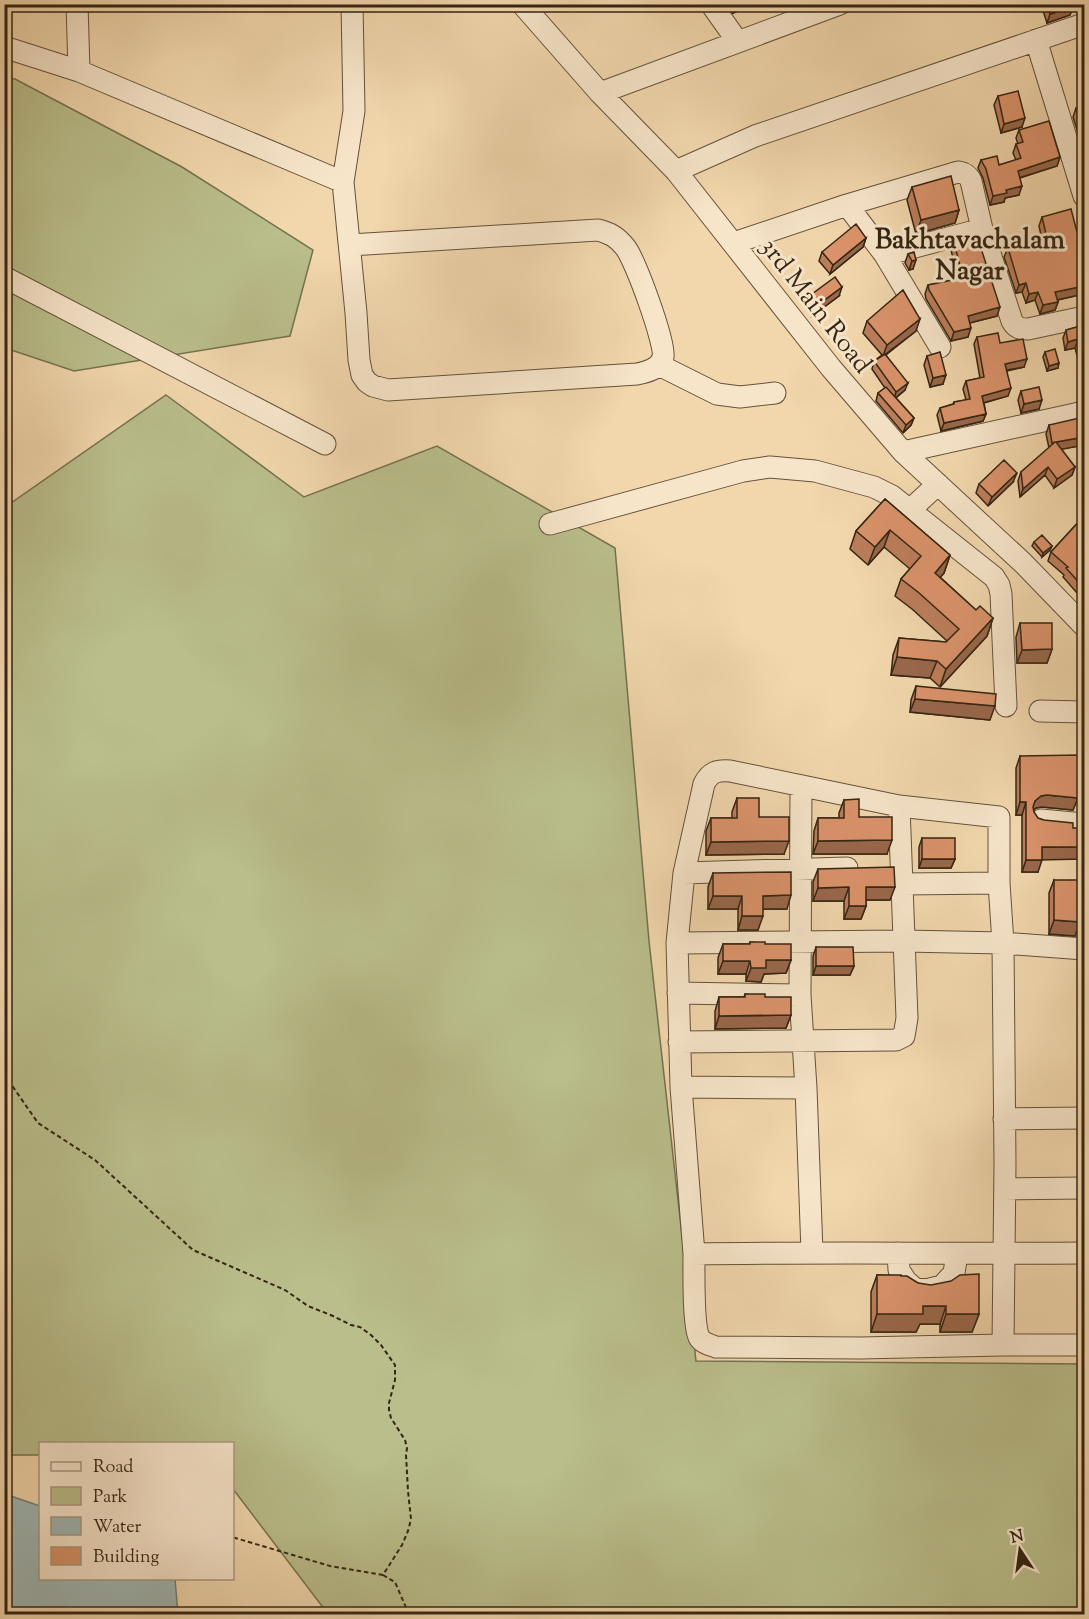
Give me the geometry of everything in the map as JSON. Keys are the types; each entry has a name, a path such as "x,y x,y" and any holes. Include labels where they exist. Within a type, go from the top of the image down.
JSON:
{"street":[{"path":"77,4 79,71"},
{"path":"350,245 598,230 610,233 627,249 636,268 660,336 663,357 659,365 650,371 637,374 388,390 367,382 362,375 360,360 343,182 354,111 352,4"},
{"name":"3rd Main Road","path":"522,4 600,93 676,171 831,368 903,452 1023,563 1084,626"},
{"path":"711,4 738,42"},
{"path":"600,93 840,4"},
{"path":"676,171 755,136 1084,24"},
{"path":"1036,40 1084,196"},
{"path":"4,47 79,71 343,182"},
{"path":"734,243 847,205 958,172 963,173 968,175 971,181 982,229 1012,321 1016,327 1028,329 1084,317"},
{"path":"847,205 885,255 940,347"},
{"path":"885,255 982,229"},
{"path":"4,277 325,444"},
{"path":"659,365 717,394 740,397 775,393"},
{"path":"903,452 1084,412"},
{"path":"550,524 743,471 770,467 815,471 874,487 892,496 910,510 994,578 999,585 1006,706"},
{"path":"910,510 938,484"},
{"path":"1040,711 1084,712"},
{"path":"1003,1345 1005,1189 1003,943 999,884 999,817 899,806 730,771 716,771 704,784 684,873 677,943 681,1087 699,1338 716,1347 1084,1345"},
{"path":"801,786 800,995 812,1252"},
{"path":"680,1042 896,1040 904,1036 907,1018 899,806"},
{"path":"1041,820 1084,824"},
{"path":"684,873 874,868 902,876 999,884"},
{"path":"677,943 904,941 1003,943 1084,949"},
{"path":"678,993 800,995"},
{"path":"681,1087 806,1088"},
{"path":"1004,1119 1084,1118"},
{"path":"1005,1189 1084,1188"},
{"path":"898,1253 899,1270 906,1281 914,1288 926,1290 942,1286 954,1273 957,1254"},
{"path":"694,1254 1084,1253"}],"path":[{"path":"4,1074 39,1123 95,1160 193,1250 285,1290 308,1306 360,1327 381,1345 395,1365 395,1380 389,1410 407,1448 411,1519 405,1538 383,1575"},
{"path":"234,1538 330,1566 383,1575 395,1582 407,1610 413,1614"}],"green space":[{"path":"5,78 15,79 182,167 313,250 290,336 74,371 5,348"},
{"path":"166,395 304,497 437,446 615,548 649,941 696,1361 1084,1364 1084,1614 328,1614 234,1490 234,1442 39,1442 39,1455 5,1455 4,508"}],"water":[{"path":"5,1494 39,1506 39,1580 175,1580 178,1614 5,1614"}],"building":[{"path":"1047,4 1072,4 1073,7 1050,14"},
{"path":"1018,91 1025,118 1004,124 998,96"},
{"path":"1084,105 1084,130 1083,131 1076,108"},
{"path":"1049,121 1060,157 1018,171 1022,186 993,196 986,169 981,160 997,156 999,165 1021,158 1016,144 1023,142 1019,130"},
{"path":"951,176 959,210 921,220 912,187"},
{"path":"1071,209 1082,246 1084,245 1084,286 1055,292 1058,302 1043,305 1038,292 1029,294 1026,283 1019,285 1008,248 1047,238 1042,217"},
{"path":"856,224 866,238 833,265 822,252"},
{"path":"977,236 1000,307 968,316 971,328 954,332 928,285 963,278 954,242"},
{"path":"914,252 916,260 912,261 908,254"},
{"path":"835,277 842,287 815,307 808,297"},
{"path":"903,290 920,319 887,345 867,321"},
{"path":"1084,325 1083,359 1078,339 1068,342 1066,330"},
{"path":"998,333 1000,343 1023,339 1027,359 1005,364 1011,388 982,396 986,414 944,423 940,408 970,399 966,381 984,377 977,337"},
{"path":"1055,349 1059,363 1049,366 1045,352"},
{"path":"940,352 946,375 933,378 927,356"},
{"path":"885,354 908,383 896,392 874,361"},
{"path":"886,387 914,418 906,425 878,393"},
{"path":"1039,387 1042,400 1024,404 1021,391"},
{"path":"1084,417 1084,437 1056,442 1075,467 1057,479 1048,467 1023,489 1021,472 1055,442 1052,443 1049,425"},
{"path":"1004,460 1017,473 992,497 979,484"},
{"path":"885,499 950,555 935,573 976,610 980,606 993,618 946,669 937,661 897,657 899,638 946,642 959,629 901,579 921,556 890,530 875,547 856,531"},
{"path":"1084,516 1084,588 1066,568 1068,567 1051,552"},
{"path":"1042,535 1052,546 1043,553 1034,542"},
{"path":"1020,623 1052,623 1052,649 1022,650"},
{"path":"916,686 996,694 995,706 915,699"},
{"path":"1080,755 1078,798 1041,796 1035,801 1033,807 1038,818 1073,823 1073,828 1084,828 1084,847 1042,847 1042,860 1026,860 1026,802 1020,802 1020,756"},
{"path":"737,798 759,798 759,817 789,817 789,841 711,842 711,818 737,818"},
{"path":"859,799 859,817 892,817 892,840 818,841 818,818 844,818 844,800"},
{"path":"922,838 955,838 955,859 922,859"},
{"path":"894,867 895,887 866,887 866,906 849,906 849,887 818,888 818,869"},
{"path":"791,872 791,895 763,896 763,916 742,916 742,896 713,896 713,873"},
{"path":"1054,880 1079,880 1080,922 1054,920"},
{"path":"750,942 791,944 791,960 766,960 766,968 751,968 750,961 723,961 723,944 750,944"},
{"path":"816,947 853,947 854,966 816,966"},
{"path":"745,994 791,997 791,1015 719,1016 719,997 745,997"},
{"path":"979,1274 979,1314 946,1314 946,1306 923,1306 923,1314 877,1314 877,1275 907,1276 918,1283 931,1285 951,1281 960,1275"}],"district":[{"name":"Bakhtavachalam Nagar","path":"970,254"}]}
